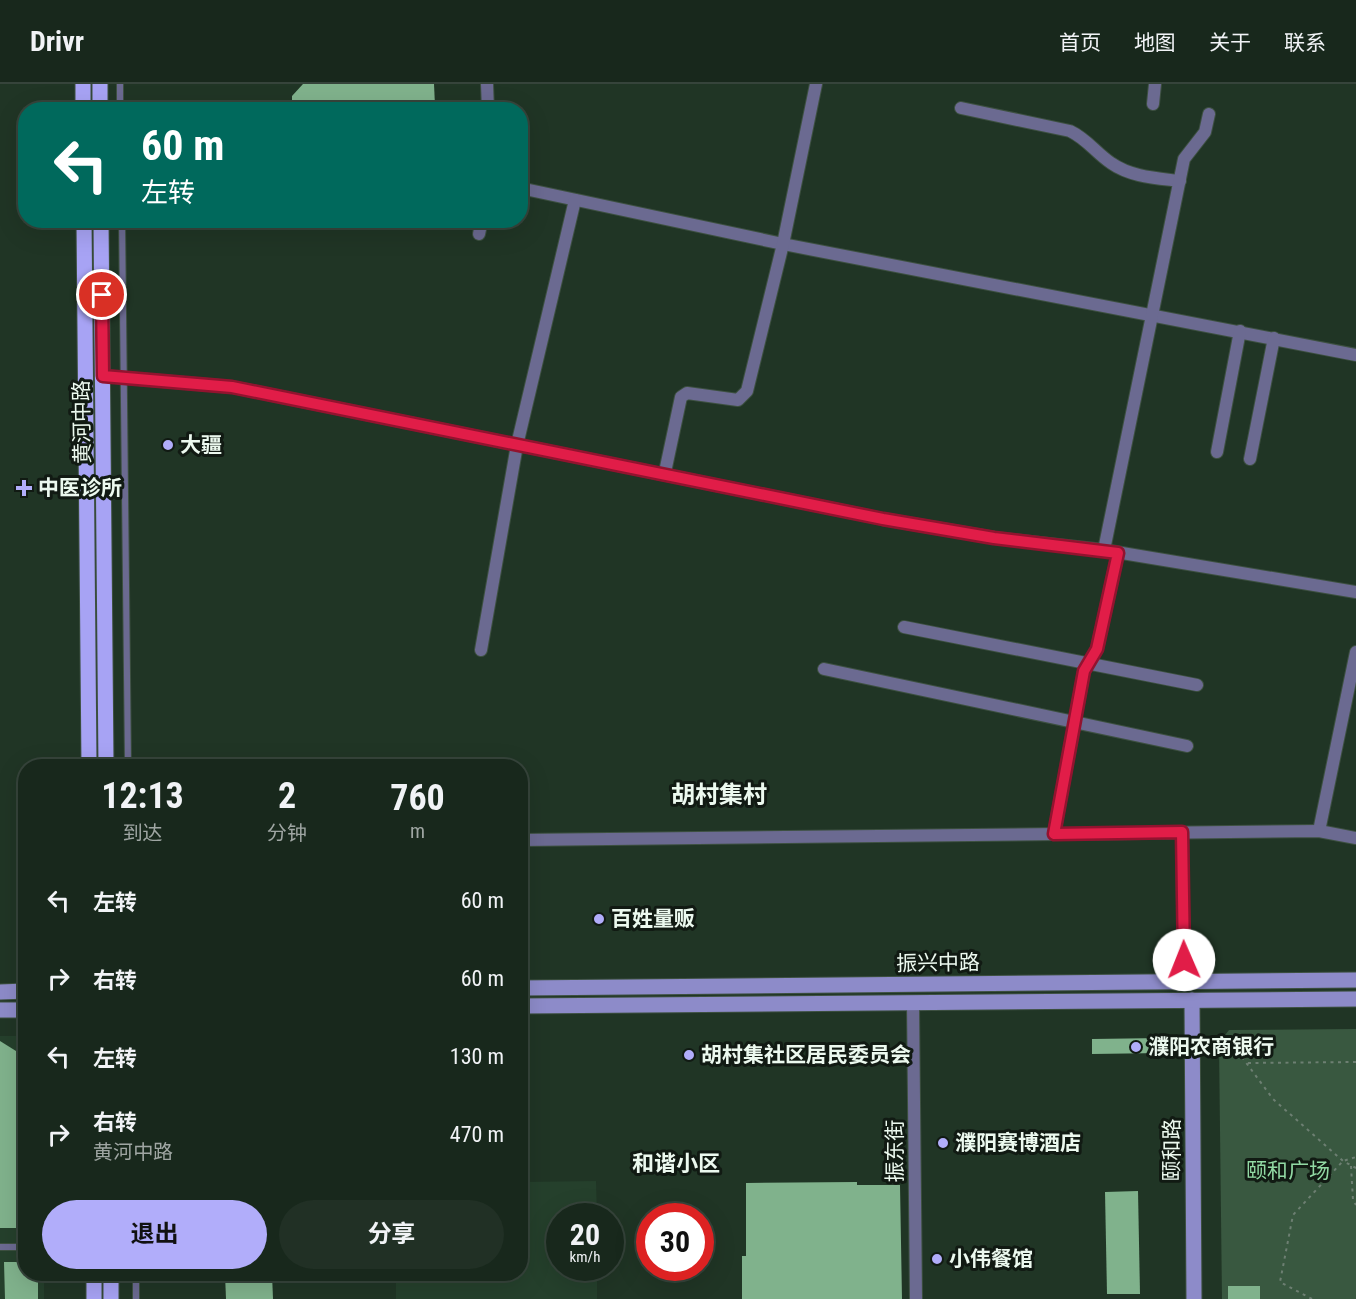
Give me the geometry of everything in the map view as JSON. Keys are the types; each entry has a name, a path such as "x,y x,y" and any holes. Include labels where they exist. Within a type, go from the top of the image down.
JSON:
{"main road":[{"path":"83,84 83,102"},
{"path":"100,84 100,102"},
{"name":"黄河中路","path":"84,228 89,759"},
{"name":"黄河中路","path":"101,228 106,759"},
{"path":"94,1281 94,1299"},
{"path":"111,1281 111,1299"}],"street":[{"path":"487,84 488,102"},
{"path":"664,472 681,397 687,393 738,400 747,391 783,244 816,84"},
{"path":"1153,104 1155,84"},
{"path":"961,108 1070,131 1083,138 1111,164 1131,174 1180,181"},
{"path":"1104,550 1184,159 1205,132 1209,114"},
{"path":"528,190 783,244 1356,355"},
{"path":"481,650 517,445 575,200"},
{"path":"479,234 480,228"},
{"path":"1217,452 1240,332"},
{"path":"1250,459 1274,338"},
{"path":"103,376 232,387 517,445 664,472 883,519 994,538 1104,550 1356,592"},
{"path":"1054,834 1084,671 1097,649 1118,553"},
{"path":"904,627 1197,686"},
{"path":"1318,831 1356,652"},
{"path":"824,669 1187,746"},
{"path":"528,840 1318,831 1356,838"},
{"path":"1182,832 1184,982"},
{"name":"振兴中路","path":"528,988 1356,980"},
{"path":"0,992 18,992"},
{"name":"振兴中路","path":"528,1006 1356,999"},
{"name":"颐和路","path":"1192,1000 1194,1299"},
{"name":"振东街","path":"913,1003 916,1299"},
{"path":"0,1010 18,1010"}],"lane":[{"path":"120,84 120,102"},
{"path":"122,228 128,759"},
{"path":"0,1247 18,1246"},
{"path":"136,1281 136,1299"}],"path":[{"path":"1233,1045 1273,1099 1343,1161 1356,1168"},
{"path":"1248,1063 1356,1062"},
{"path":"1312,1299 1280,1282 1293,1215 1343,1161 1356,1157"},
{"path":"1351,1166 1353,1200 1356,1205"}],"shaded area":[{"path":"0,1036 18,1036 18,1281 44,1281 44,1299 0,1299"},
{"path":"596,1181 597,1203 546,1203 546,1281 597,1281 597,1299 396,1299 396,1281 528,1281 528,1182"}],"green space":[{"name":"颐和广场","path":"1356,1029 1356,1299 1222,1299 1219,1043 1229,1030"}],"building":[{"path":"303,84 434,84 435,102 292,102 292,96"},
{"path":"1162,1038 1162,1053 1092,1054 1092,1039"},
{"path":"0,1041 18,1053 18,1228 0,1228"},
{"path":"857,1182 857,1185 900,1185 902,1299 742,1299 742,1256 746,1256 746,1183"},
{"path":"1138,1191 1140,1294 1107,1294 1105,1192"},
{"path":"4,1262 18,1262 18,1281 38,1281 38,1299 5,1299"},
{"path":"225,1281 272,1281 273,1299 226,1299"},
{"path":"1228,1286 1260,1286 1260,1299 1228,1299"}],"place":[{"name":"大疆","path":"168,445"},
{"name":"中医诊所","path":"24,488"},
{"name":"百姓量贩","path":"599,919"},
{"name":"濮阳农商银行","path":"1136,1047"},
{"name":"胡村集社区居民委员会","path":"689,1055"},
{"name":"濮阳赛博酒店","path":"943,1143"},
{"name":"小伟餐馆","path":"937,1259"}],"district":[{"name":"胡村集村","path":"719,795"},
{"name":"和谐小区","path":"676,1163"}],"route":[{"path":"102,295 103,376 232,387 471,437 664,472 883,519 994,538 1118,553 1097,649 1084,671 1069,741 1054,834 1182,832 1184,960"}]}
